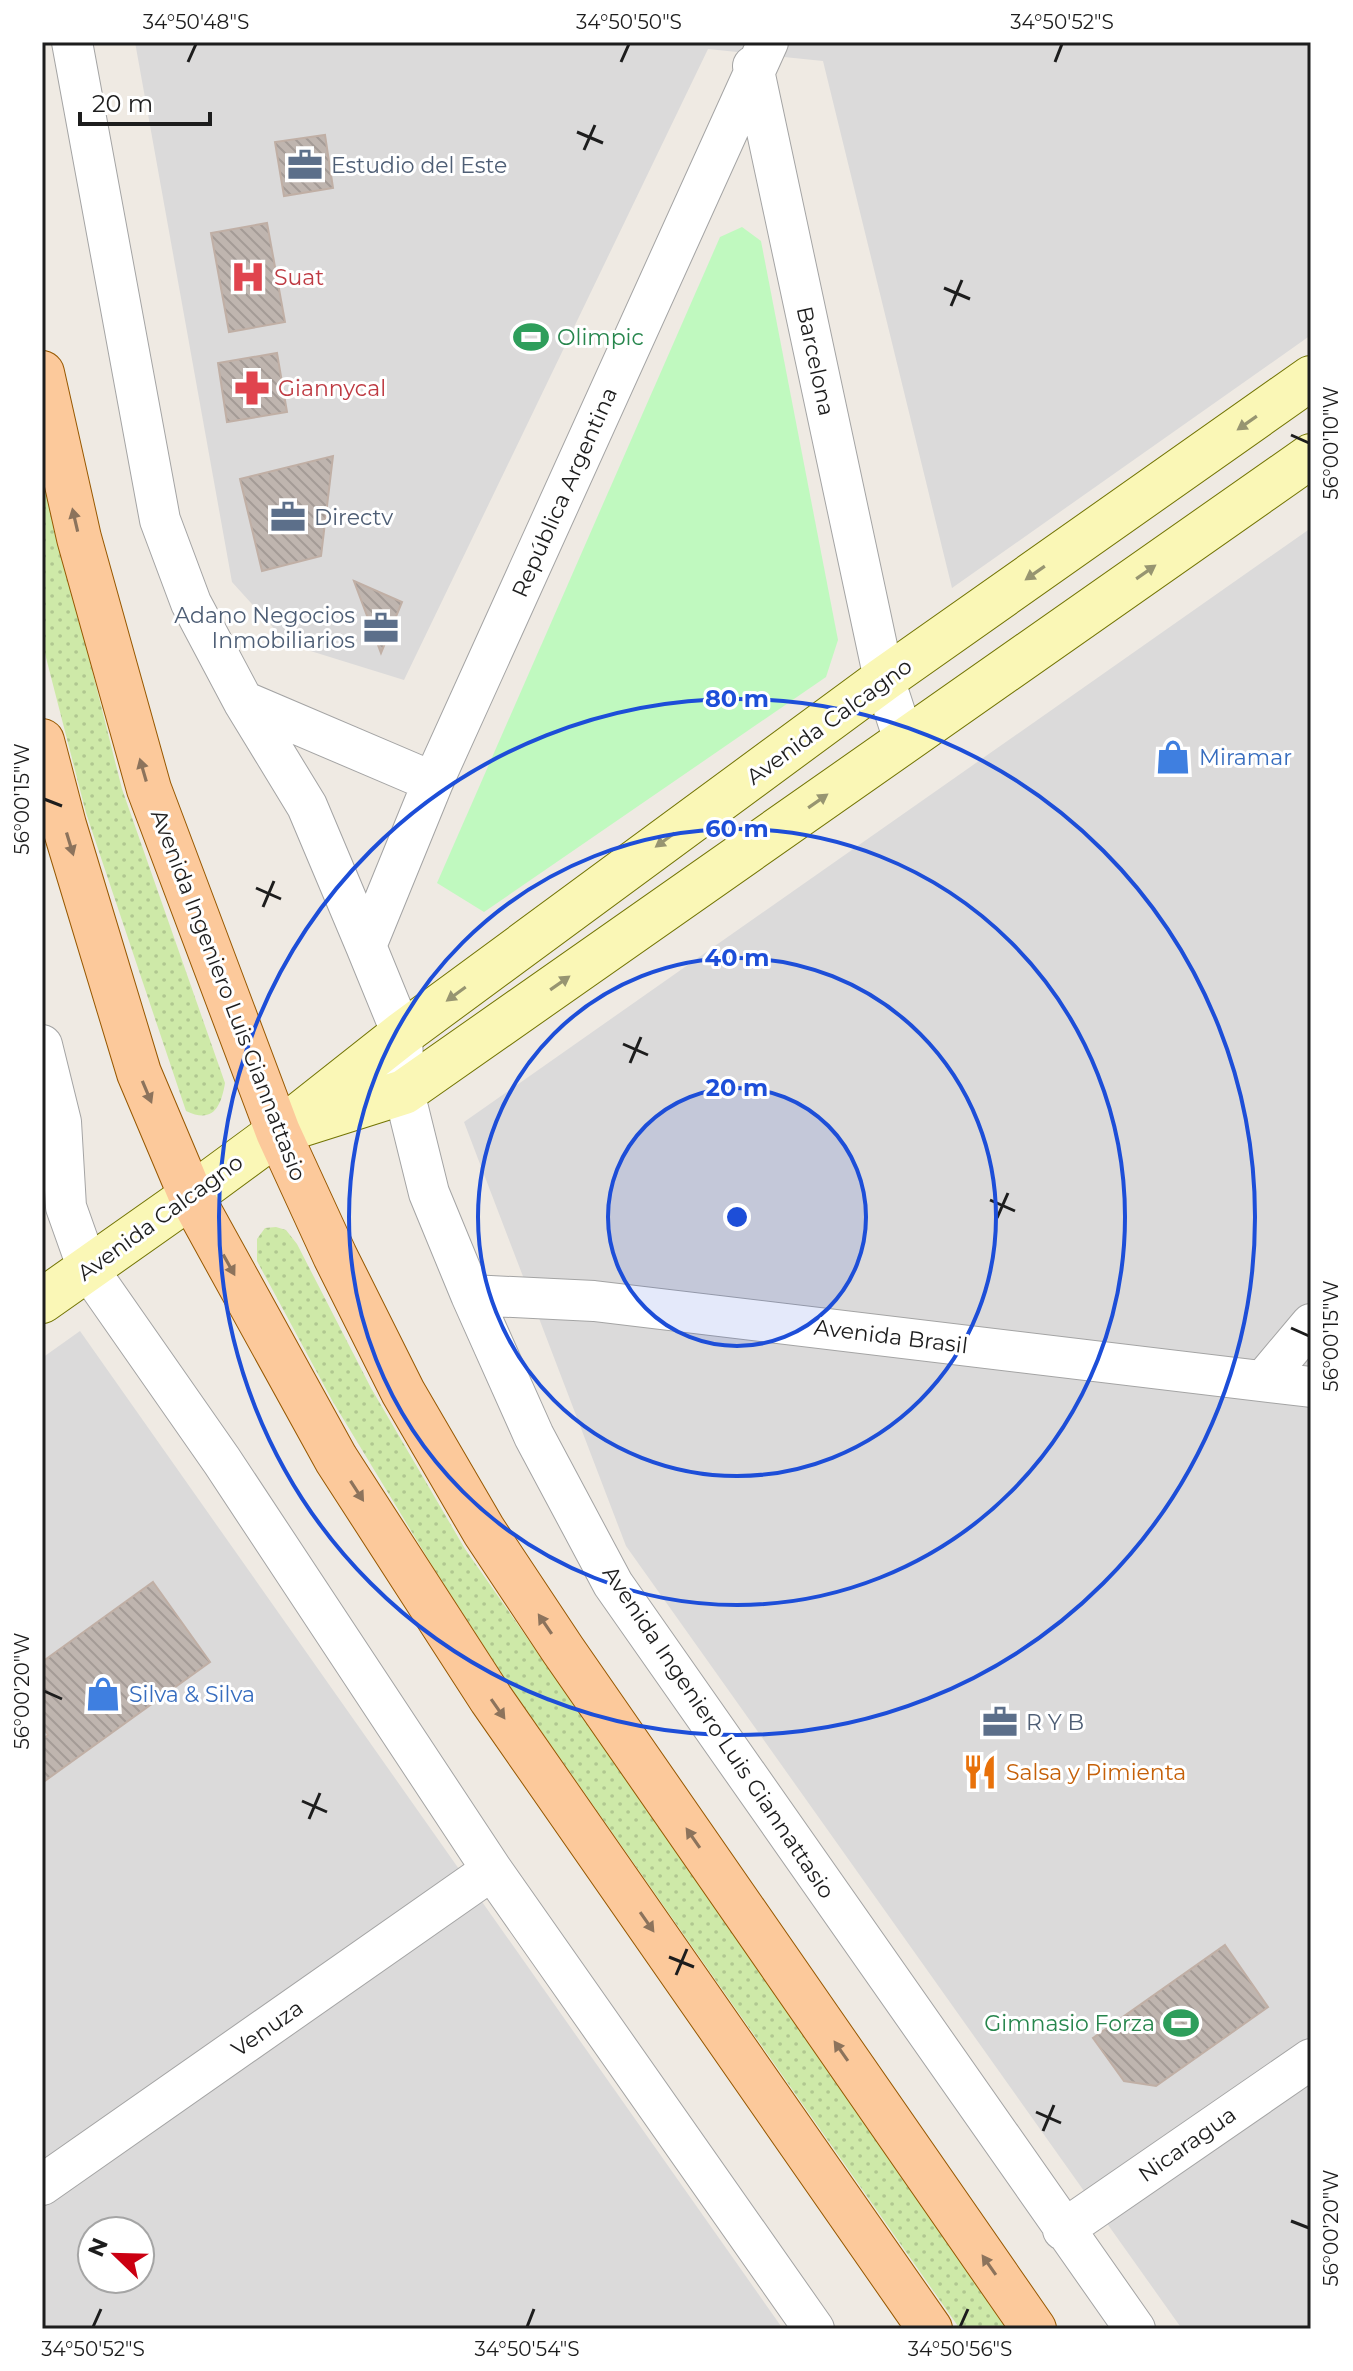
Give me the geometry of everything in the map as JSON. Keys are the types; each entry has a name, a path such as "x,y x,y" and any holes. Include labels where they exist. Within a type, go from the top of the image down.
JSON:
{"main road":[{"name":"Avenida Ingeniero Luis Giannattasio","path":"42,373 79,538 149,789 278,1132 403,1392 484,1531 563,1650 1034,2329"},
{"path":"42,741 64,825 139,1073 191,1196 336,1459 491,1699 930,2329"}],"street":[{"name":"Avenida Ingeniero Luis Giannattasio","path":"72,42 160,520 191,603 243,701 307,806 402,1034 404,1092 429,1193 534,1436 613,1584 1135,2329"},
{"name":"Barcelona","path":"757,52 884,679 904,740"},
{"name":"República Argentina","path":"366,946 433,782 757,52"},
{"name":"Avenida Calcagno","path":"42,1301 278,1132 402,1034 884,679 1311,378"},
{"name":"Avenida Calcagno","path":"278,1132 404,1092 1311,456"},
{"path":"243,701 433,782"},
{"path":"42,1045 61,1122 66,1207 88,1269 222,1461 492,1870 814,2329"},
{"name":"Avenida Brasil","path":"471,1295 594,1301 1311,1387"},
{"path":"1264,1380 1311,1324"},
{"name":"Venuza","path":"42,2185 492,1870"},
{"name":"Nicaragua","path":"1063,2230 1311,2059"}],"shaded area":[{"path":"135,42 1311,42 1311,335 952,588 823,61 708,49 404,680 288,644 232,582"},
{"path":"1311,528 1311,2329 1182,2329 626,1546 464,1122"},
{"path":"80,1331 783,2329 42,2329 42,1358"}],"green space":[{"path":"742,227 761,241 838,640 826,677 484,912 437,883 720,237"},
{"path":"42,471 122,789 225,1083 218,1106 209,1114 195,1115 186,1111 86,813 42,642"},
{"path":"265,1228 286,1230 297,1244 371,1388 465,1549 1011,2329 960,2329 509,1685 333,1402 257,1261 257,1239"}],"building":[{"name":"Estudio del Este","path":"325,135 333,188 284,196 275,142"},
{"name":"Suat","path":"267,223 285,322 229,332 211,233"},
{"name":"Giannycal","path":"277,353 287,412 227,422 218,363"},
{"name":"Directv","path":"333,456 321,556 262,571 240,479"},
{"name":"Adano Negocios Inmobiliarios","path":"354,581 402,602 381,653"},
{"name":"Silva & Silva","path":"153,1582 210,1662 42,1783 42,1740 48,1735 42,1726 42,1662"},
{"name":"Gimnasio Forza","path":"1225,1945 1268,2007 1156,2086 1124,2081 1093,2038"}],"place":[{"name":"Estudio del Este","path":"305,165"},
{"name":"Suat","path":"248,277"},
{"name":"Olimpic","path":"531,337"},
{"name":"Giannycal","path":"252,388"},
{"name":"Directv","path":"288,517"},
{"name":"Adano Negocios Inmobiliarios","path":"381,628"},
{"name":"Miramar","path":"1173,757"},
{"name":"Silva & Silva","path":"103,1694"},
{"name":"R Y B","path":"1000,1722"},
{"name":"Salsa y Pimienta","path":"980,1772"},
{"name":"Gimnasio Forza","path":"1181,2023"}]}
